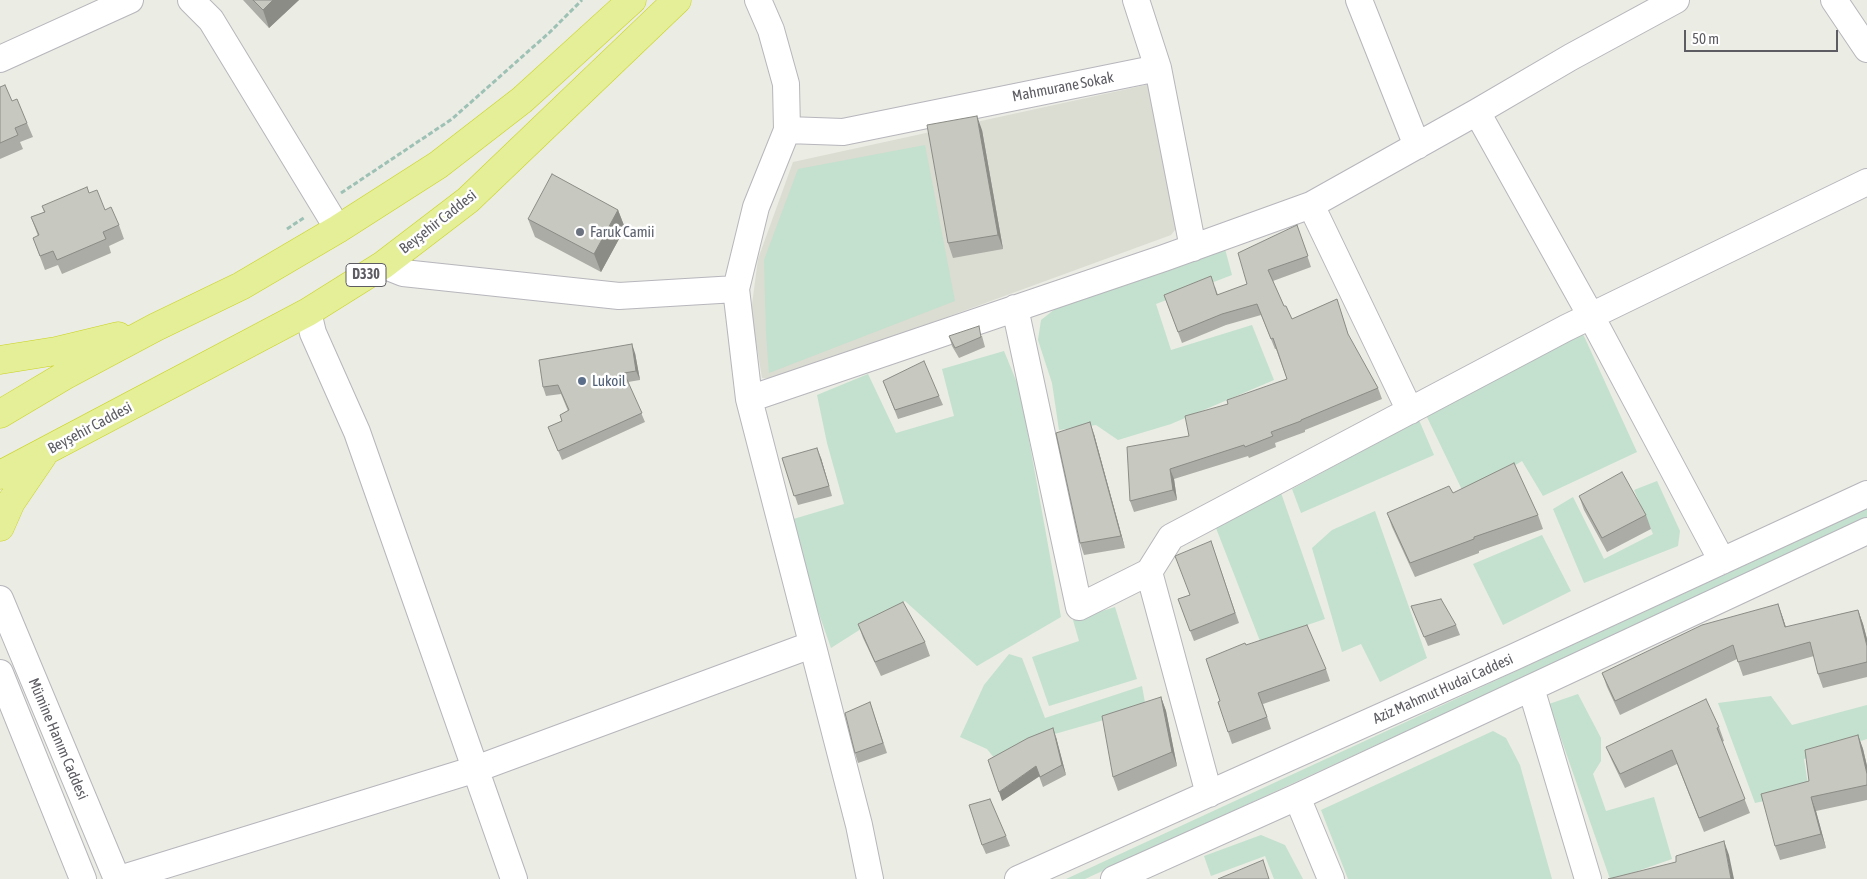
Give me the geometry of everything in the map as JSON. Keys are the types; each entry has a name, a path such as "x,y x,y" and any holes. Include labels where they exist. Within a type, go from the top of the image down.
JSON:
{"highway":[{"path":"0,414 64,376 156,327 241,286 338,229 438,165 522,100 632,0"},
{"name":"Beyşehir Caddesi","path":"0,475 308,312 383,265 468,200 678,0"},
{"path":"0,360 56,351 156,327"},
{"path":"0,527 16,495 45,452"}],"street":[{"path":"0,59 130,0"},
{"path":"191,0 211,20 338,229"},
{"path":"758,0 771,30 786,84 787,130 756,207 736,289 749,399 858,825 870,879"},
{"path":"1136,0 1158,68 1193,248"},
{"path":"1359,0 1417,146"},
{"path":"749,399 1193,248 1311,205 1571,57 1676,0"},
{"path":"1834,0 1867,49"},
{"path":"1853,0 1867,30"},
{"name":"Mahmurane Sokak","path":"787,130 843,132 1158,68"},
{"path":"1477,112 1591,316 1722,561"},
{"path":"1015,308 1078,607 1149,572 1171,537 1591,316 1867,182"},
{"path":"1311,205 1410,411"},
{"path":"383,265 402,273 620,296 736,289"},
{"path":"308,312 313,333 357,432 514,879"},
{"name":"Aziz Mahmut Hudai Caddesi","path":"1018,879 1505,661 1867,494"},
{"path":"1121,878 1867,531"},
{"path":"1149,572 1209,794"},
{"name":"Mümine Hanım Caddesi","path":"0,599 118,879"},
{"path":"118,879 476,769 811,645"},
{"name":"Mümine Hanım Caddesi","path":"0,673 84,879"},
{"path":"1531,688 1588,879"},
{"path":"1297,797 1331,879"}],"shaded area":[{"path":"1155,83 1182,221 1171,235 775,380 762,378 751,312 758,259 793,162"}],"green space":[{"path":"925,145 955,301 769,373 764,260 798,169"},
{"path":"1224,245 1232,275 1156,304 1171,350 1252,325 1274,380 1171,424 1118,440 1096,425 1059,430 1052,383 1038,340 1041,320 1060,305"},
{"path":"1583,334 1637,452 1543,496 1522,461 1465,496 1425,413"},
{"path":"1004,351 1020,390 1061,617 977,666 905,601 831,648 798,554 790,520 844,504 827,443 817,395 868,374 896,433 954,416 942,369"},
{"path":"1419,420 1434,455 1301,513 1292,489"},
{"path":"1657,481 1680,531 1678,546 1584,583 1553,509 1573,497 1604,559 1653,534 1634,490"},
{"path":"1280,490 1325,619 1260,641 1216,528"},
{"path":"1867,509 1867,519 1085,879 1066,879"},
{"path":"1375,511 1427,658 1380,682 1361,644 1342,652 1312,548 1332,530"},
{"path":"1542,535 1571,591 1503,625 1473,564"},
{"path":"1115,607 1137,679 1049,706 1032,657 1079,641 1073,620"},
{"path":"1009,654 1022,658 1045,718 1142,686 1146,708 1023,743 995,759 987,749 960,737 984,685"},
{"path":"1578,694 1601,738 1601,761 1593,774 1606,811 1654,797 1672,859 1615,879 1610,879 1549,704"},
{"path":"1771,696 1792,725 1867,705 1867,739 1804,759 1809,791 1755,803 1718,703"},
{"path":"1493,731 1506,738 1520,765 1552,879 1348,879 1321,810"},
{"path":"1261,835 1285,845 1303,879 1274,879 1265,856 1211,876 1204,856"}],"building":[{"path":"253,0 273,0 263,10"},
{"path":"5,85 12,101 17,99 27,123 15,128 18,135 0,143 0,87"},
{"path":"977,116 998,235 948,243 927,125"},
{"name":"Faruk Camii","path":"552,174 618,210 594,254 528,219"},
{"path":"87,187 89,193 97,190 105,210 111,207 119,225 103,232 106,239 57,260 53,251 40,256 33,238 39,235 31,217 45,212 42,206"},
{"path":"1297,225 1308,256 1268,270 1284,306 1286,306 1292,319 1337,299 1348,334 1378,388 1271,432 1273,436 1245,447 1244,445 1170,469 1173,490 1130,501 1127,447 1189,436 1185,416 1228,404 1227,400 1287,379 1273,338 1271,339 1257,304 1222,314 1178,332 1164,295 1211,276 1217,295 1247,284 1238,253"},
{"path":"979,326 981,337 955,348 949,336"},
{"path":"632,344 636,371 624,373 642,413 558,451 548,427 562,421 560,415 569,410 558,385 543,387 539,360"},
{"path":"924,361 939,396 895,410 883,381"},
{"path":"1090,422 1121,536 1080,543 1056,433"},
{"path":"817,448 829,486 794,496 782,458"},
{"path":"1514,463 1538,515 1474,537 1474,539 1410,563 1387,513 1449,486 1453,493"},
{"path":"1622,472 1646,515 1602,538 1579,496"},
{"path":"1211,541 1235,613 1190,631 1178,599 1190,595 1175,556"},
{"path":"1441,599 1456,625 1424,637 1411,606"},
{"path":"903,602 925,642 875,662 858,624"},
{"path":"1778,604 1785,627 1858,610 1867,646 1867,662 1818,674 1810,642 1738,662 1733,645 1615,701 1602,673 1702,625"},
{"path":"1307,625 1326,669 1258,693 1267,717 1228,732 1206,659 1245,643 1246,645"},
{"path":"1161,697 1172,752 1113,777 1102,716"},
{"path":"1706,699 1719,727 1717,728 1745,799 1699,818 1672,750 1620,774 1606,747"},
{"path":"870,702 883,743 855,753 845,713"},
{"path":"1053,728 1062,765 1040,777 1036,766 999,792 988,760 1028,738"},
{"path":"1858,735 1867,774 1867,785 1811,797 1821,834 1775,846 1761,794 1809,781 1805,750"},
{"path":"990,799 1006,836 982,845 969,805"},
{"path":"1724,841 1731,879 1608,879 1676,862 1676,856"},
{"path":"1263,860 1269,879 1218,879"}],"place":[{"name":"Faruk Camii","path":"580,232"},
{"name":"Lukoil","path":"582,381"}]}
